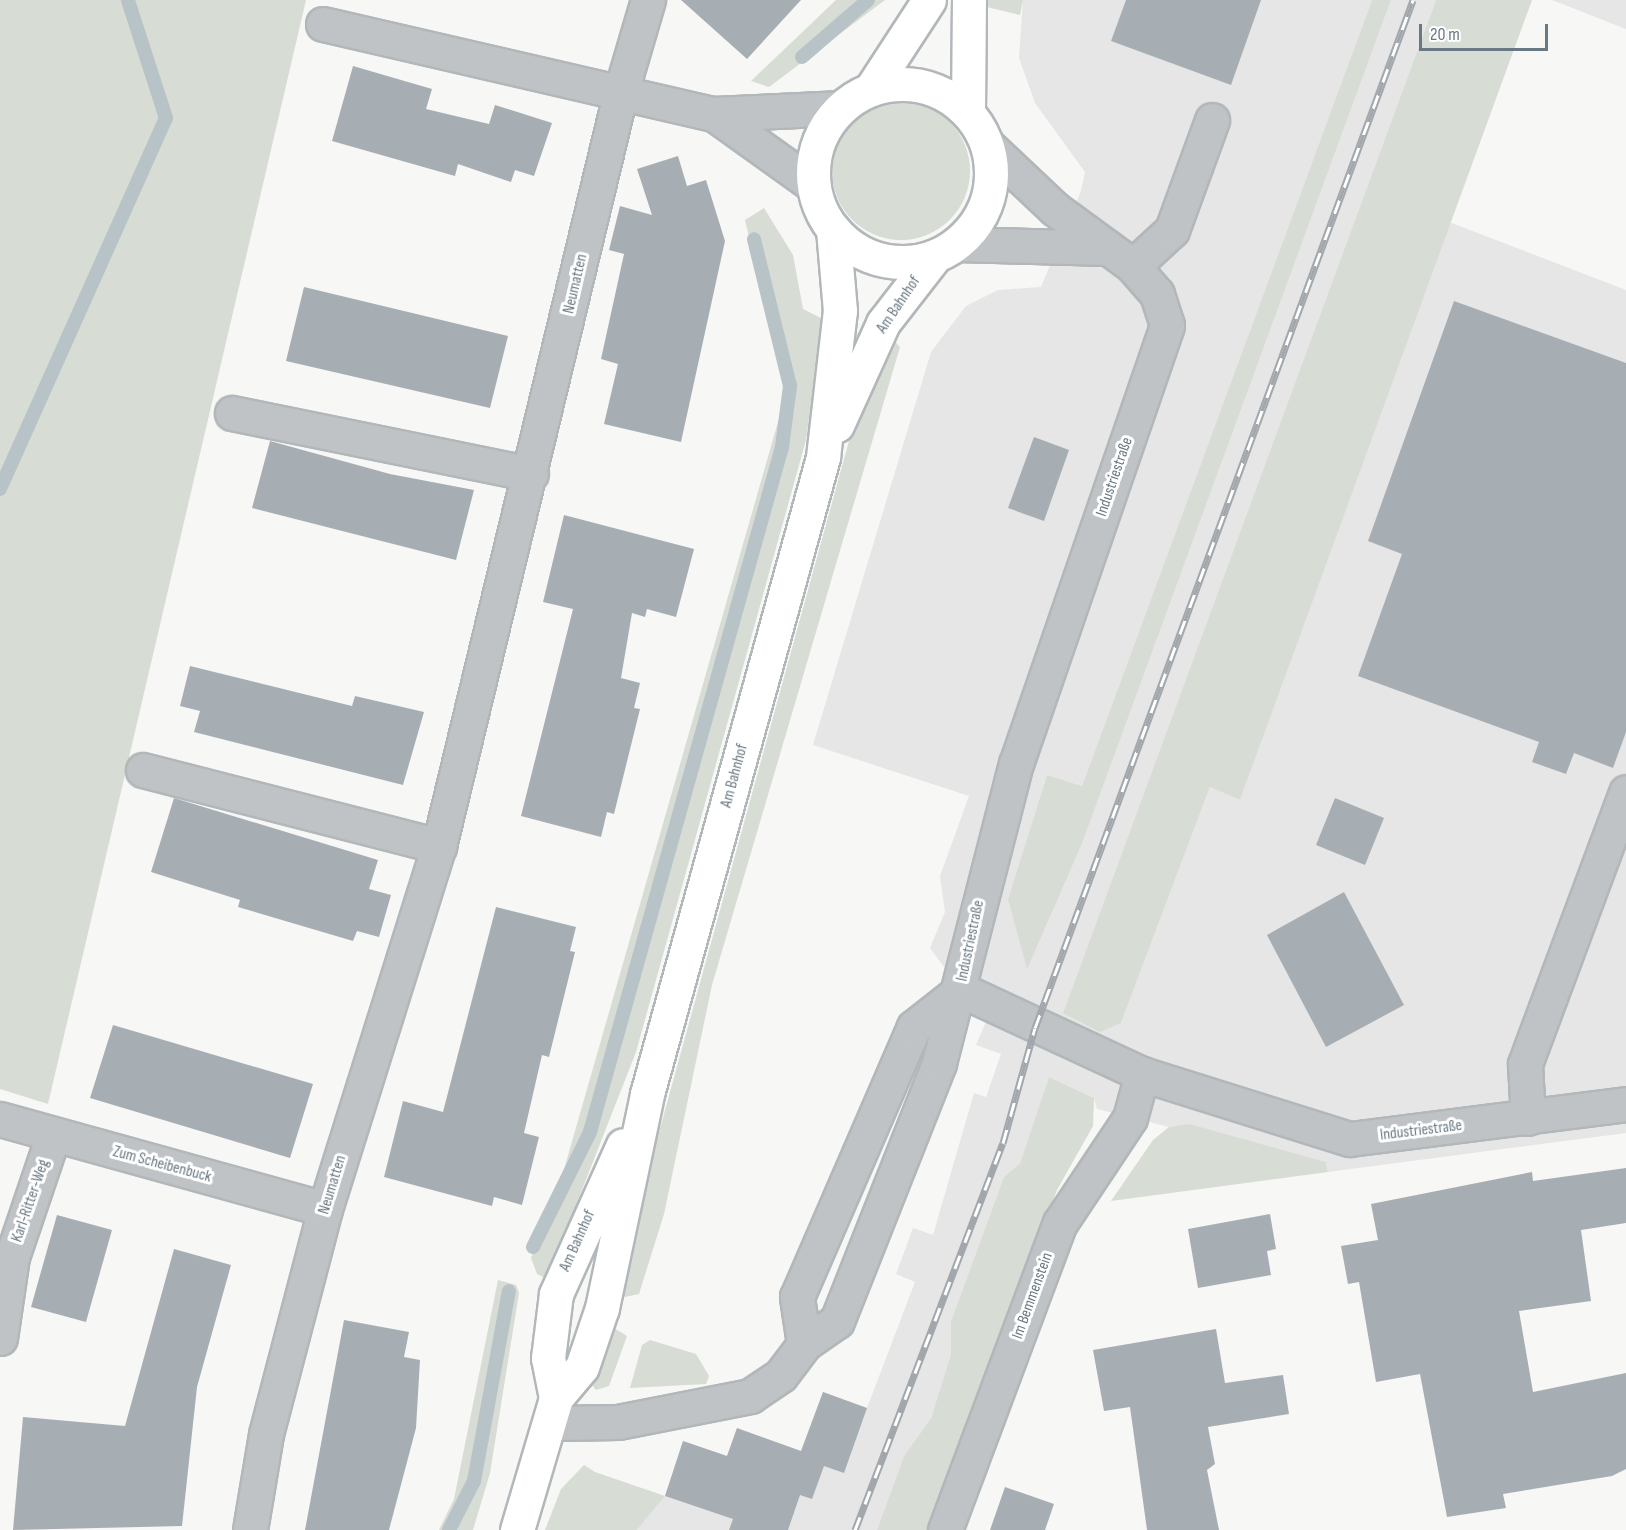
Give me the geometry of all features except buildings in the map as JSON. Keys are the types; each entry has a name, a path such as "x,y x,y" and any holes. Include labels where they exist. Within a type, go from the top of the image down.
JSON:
{"main road":[{"name":"Am Bahnhof","path":"871,89 929,0"},
{"path":"968,112 969,0"},
{"name":"Am Bahnhof","path":"517,1530 554,1410 582,1367 602,1308 647,1094 823,457 840,312 833,229 813,185 815,153 839,108 871,89 898,83 931,88 968,112 987,145 991,165 989,196 973,227 946,250 884,323 823,457"},
{"name":"Am Bahnhof","path":"833,229 858,251 883,260 909,262 946,250"},
{"name":"Am Bahnhof","path":"554,1410 548,1358 556,1294 647,1094"}],"street":[{"name":"Neumatten","path":"250,1530 266,1434 325,1209 439,846 531,474 620,94 648,0"},
{"path":"323,24 714,114 839,108"},
{"path":"714,114 813,185"},
{"path":"946,250 1121,257 1172,230 1212,120"},
{"name":"Industriestraße","path":"987,145 1015,176 1121,257 1157,294 1167,326 1016,764 984,875 961,990 1142,1074 1350,1139 1626,1104"},
{"path":"232,412 531,474"},
{"path":"143,770 439,846"},
{"path":"1528,1118 1525,1064 1626,792"},
{"path":"804,1344 797,1297 914,1027 961,990"},
{"path":"554,1410 618,1422 750,1396 781,1375 804,1344 837,1321 939,1063 961,990"},
{"name":"Im Bemmenstein","path":"945,1530 1060,1223 1130,1118 1142,1074"},
{"name":"Zum Scheibenbuck","path":"0,1119 53,1136 325,1209"},
{"name":"Karl-Ritter-Weg","path":"0,1338 12,1257 53,1136"}],"shaded area":[{"path":"0,0 306,0 48,1104 0,1089"},
{"path":"836,0 885,0 769,87 751,81"},
{"path":"958,0 1023,0 1020,15"},
{"path":"1023,0 1372,0 1082,786 1047,775 1008,899 1073,856 1083,841 1391,0 1436,0 1063,1013 1121,1023 1210,787 1240,800 1449,222 1626,290 1626,1133 1328,1172 1326,1162 1189,1125 1169,1127 1097,1109 1094,1098 1049,1077 1020,1163 1004,1177 951,1321 951,1354 931,1418 904,1456 877,1530 637,1530 665,1496 683,1441 727,1456 737,1428 799,1457 823,1392 867,1408 915,1282 896,1274 913,1228 933,1235 974,1093 986,1097 1001,1054 976,1045 993,1005 961,990 930,948 945,912 940,876 969,796 813,745 931,352 966,306 998,290 1041,287 1081,191 1085,172 1035,103 1019,58"},
{"path":"1372,0 1391,0 1083,841 1027,969 1008,899 1047,775 1082,786"},
{"path":"1436,0 1532,0 1240,800 1210,787 1121,1023 1100,1032 1063,1013"},
{"path":"1552,0 1626,0 1626,29"},
{"path":"901,102 927,107 950,122 965,145 970,171 965,197 950,220 927,235 901,240 875,235 852,220 837,197 832,171 837,145 852,122 875,107"},
{"path":"764,208 793,255 803,309 823,319 806,440 636,1052 547,1279 537,1274 531,1258 535,1248 531,1246 561,1180 786,394 745,220"},
{"path":"891,337 900,347 712,985 664,1214 639,1294 620,1298 614,1296 852,430"},
{"path":"1049,1077 1094,1098 1093,1126 1057,1190 928,1530 877,1530 904,1456 931,1418 951,1354 951,1321 1004,1177 1020,1163"},
{"path":"1189,1124 1326,1162 1328,1172 1111,1201 1153,1140 1169,1127"},
{"path":"498,1280 516,1285 519,1293 490,1473 473,1530 439,1530 454,1499"},
{"path":"607,1324 627,1336 609,1386 596,1390 592,1385"},
{"path":"650,1340 696,1354 709,1376 706,1384 630,1388 642,1345"},
{"path":"584,1465 595,1472 665,1496 637,1530 545,1530 561,1489"}],"waterway":[{"path":"0,489 166,118 128,0"},
{"path":"802,57 868,0"},
{"path":"533,1247 590,1132 782,447 790,386 754,239"},
{"path":"449,1530 474,1481 509,1291"}],"railway":[{"path":"855,1530 1003,1143 1035,1028 1413,0"}]}
